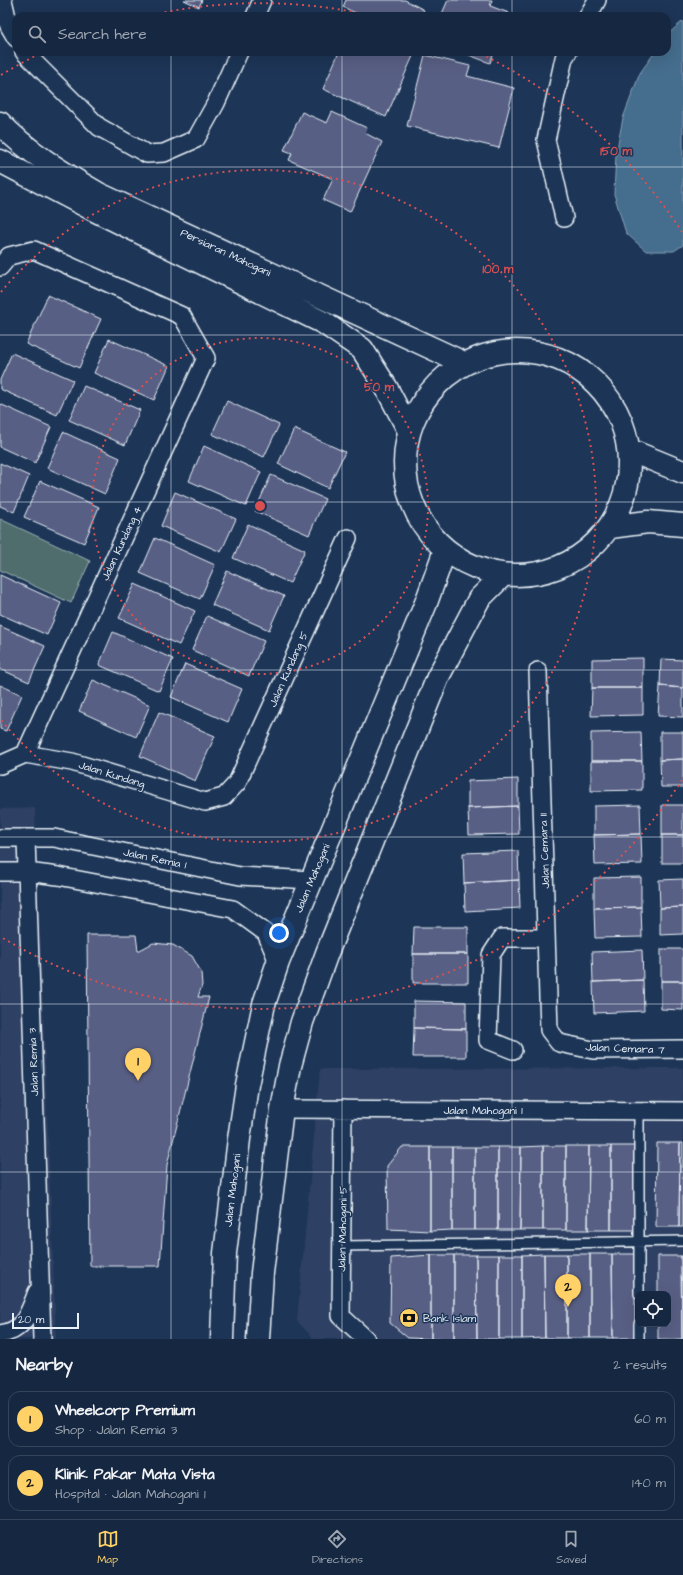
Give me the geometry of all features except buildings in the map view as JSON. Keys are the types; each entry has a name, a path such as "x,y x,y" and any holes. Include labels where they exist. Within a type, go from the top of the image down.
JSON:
{"main road":[{"name":"Persiaran Mahogani","path":"0,123 24,145 59,170 99,194 464,363"},
{"name":"Persiaran Mahogani","path":"0,161 90,208 324,323 362,349 386,387 409,431"},
{"path":"535,350 570,362 599,384 620,414 629,450 626,490 610,527 589,550 563,566 533,574 503,575 472,567 445,550 430,535 418,517 410,496 405,475 405,453 409,431 418,410 430,392 445,375 464,363 499,351 535,350"},
{"path":"629,450 683,472"},
{"path":"610,527 648,522 683,525"},
{"name":"Jalan Mahogani","path":"222,1339 225,1253 247,1085 261,1019 278,962 426,603 445,550"},
{"path":"258,1339 262,1273 282,1109 290,1066 302,1022 327,953 438,677 478,599 503,575"}],"street":[{"path":"3,0 9,26 12,31"},
{"path":"257,12 262,0"},
{"path":"590,12 597,0"},
{"path":"28,56 99,128 147,154 164,153 196,139 216,103 237,56"},
{"path":"564,218 546,140 565,56"},
{"name":"Jalan Kundang 4","path":"5,261 34,250 182,316 190,333 206,358 25,754"},
{"name":"Jalan Kundang 5","path":"224,797 237,783 348,538"},
{"name":"Jalan Cemara 11","path":"538,671 549,1030"},
{"path":"0,765 25,754"},
{"name":"Jalan Kundang","path":"25,754 72,762 205,802 224,797"},
{"name":"Jalan Remia 1","path":"0,838 54,838 240,876 311,880"},
{"name":"Jalan Remia 3","path":"26,838 39,1286 42,1339"},
{"path":"0,872 27,872 232,909 266,933 278,962"},
{"path":"513,1050 488,1040 491,955 502,938 546,938"},
{"name":"Jalan Cemara 7","path":"549,1030 559,1043 593,1050 683,1049"},
{"name":"Jalan Mahogani 1","path":"282,1109 683,1111"},
{"name":"Jalan Mahogani 5","path":"343,1109 341,1316 366,1339"},
{"name":"Jalan Remia 3","path":"0,1334 11,1333 25,1322 39,1286"}],"lane":[{"path":"639,1111 639,1291"},
{"path":"342,1246 683,1241"},
{"path":"639,1327 639,1339"}],"shaded area":[{"path":"683,21 683,245 674,251 646,251 626,233 614,194 616,154 623,118 640,73 652,56 671,56 671,32"},
{"path":"35,808 56,1339 0,1339 0,809"},
{"path":"683,1068 683,1339 314,1339 297,1321 320,1069"}],"green space":[{"path":"0,519 90,561 71,603 0,570"}],"place":[{"name":"Wheelcorp Premium","path":"138,1081"},
{"name":"Klinik Pakar Mata Vista","path":"568,1307"},
{"name":"Bank Islam","path":"409,1318"}]}
